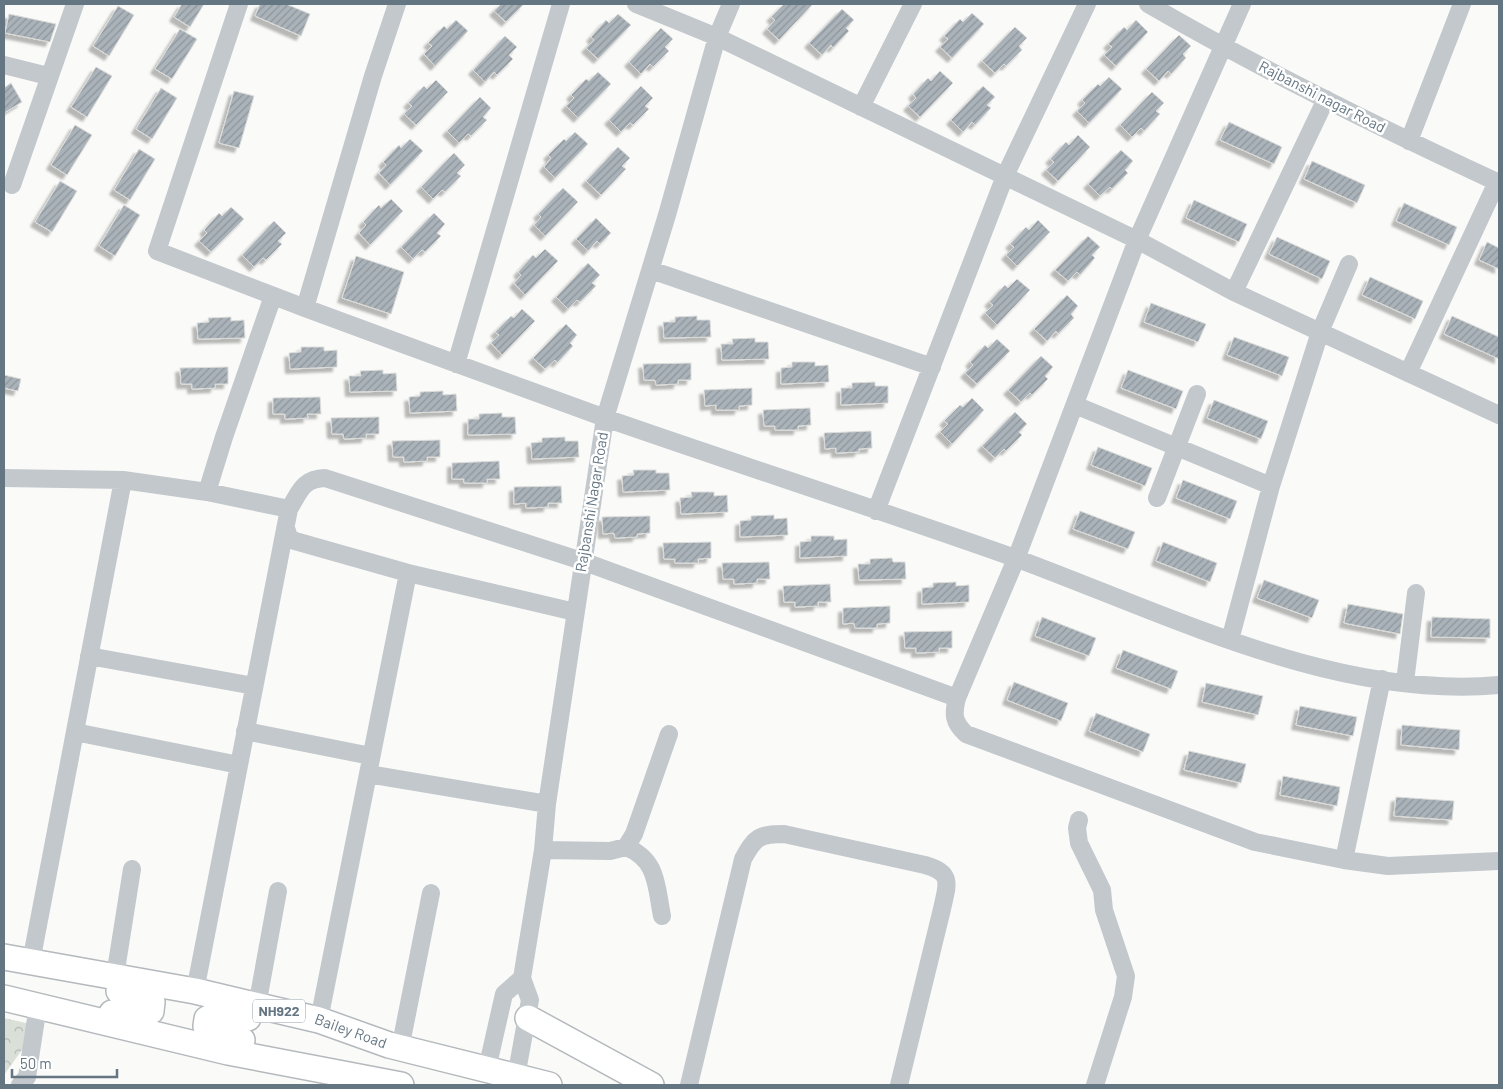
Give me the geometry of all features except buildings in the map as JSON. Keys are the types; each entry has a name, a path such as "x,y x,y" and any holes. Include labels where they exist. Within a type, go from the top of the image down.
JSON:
{"highway":[{"name":"Bailey Road","path":"4,957 195,991 319,1020 394,1047 549,1085"},
{"path":"4,967 143,996 150,999 152,1007 151,1011 145,1014 48,1008"},
{"path":"4,998 228,1052 401,1085"},
{"path":"356,1076 214,1032 206,1026 206,1019 210,1016 225,1014 394,1047"},
{"path":"528,1018 651,1085"}],"street":[{"path":"12,185 48,76 75,4"},
{"path":"239,4 157,251 605,418 1016,559 1230,640 1294,662 1405,682 1473,688 1499,686"},
{"path":"306,308 373,76 397,4"},
{"path":"456,364 561,4"},
{"path":"636,4 718,37 1137,240 1234,292 1499,415"},
{"path":"718,37 731,4"},
{"path":"861,106 913,4"},
{"path":"876,511 1005,176 1087,4"},
{"name":"Rajbanshi nagar Road","path":"1148,4 1223,47 1409,141 1498,182"},
{"path":"1242,4 1137,240 1016,559 957,698 954,714 957,725 966,734 1255,842 1344,860 1388,866 1499,861"},
{"path":"1409,141 1462,4"},
{"name":"Rajbanshi Nagar Road","path":"516,1077 530,1000 522,978 543,850 547,804 605,418 651,270 718,37"},
{"path":"4,65 48,76"},
{"path":"1234,292 1326,99"},
{"path":"1408,373 1498,182"},
{"path":"1230,640 1271,486 1320,332 1349,264"},
{"path":"651,270 932,368"},
{"path":"207,492 274,296"},
{"path":"1157,498 1197,394"},
{"path":"1074,405 1271,486"},
{"path":"4,478 123,480 207,492 289,510"},
{"path":"195,991 289,510 306,482 325,478 582,561 957,698"},
{"path":"31,962 123,480"},
{"path":"286,528 289,537 295,542 408,573 575,612"},
{"path":"319,1020 408,573"},
{"path":"1405,682 1416,593"},
{"path":"89,656 254,686"},
{"path":"1344,860 1382,679"},
{"path":"246,731 371,756"},
{"path":"75,732 239,765"},
{"path":"626,847 634,834 669,734"},
{"path":"368,774 547,804"},
{"path":"1079,820 1077,828 1079,843 1102,890 1104,910 1126,976 1123,997 1095,1085"},
{"path":"689,1085 743,859 751,844 760,836 770,834 784,834 924,865 937,868 944,873 947,880 942,909 899,1085"},
{"path":"543,850 610,851 626,847 637,852 649,863 653,872 662,916"},
{"path":"115,976 132,869"},
{"path":"257,1006 278,891"},
{"path":"394,1047 431,892"},
{"path":"487,1069 504,994 522,978"},
{"path":"20,1085 27,1077 48,1008"}],"green space":[{"path":"4,1018 39,1026 4,1075"}]}
